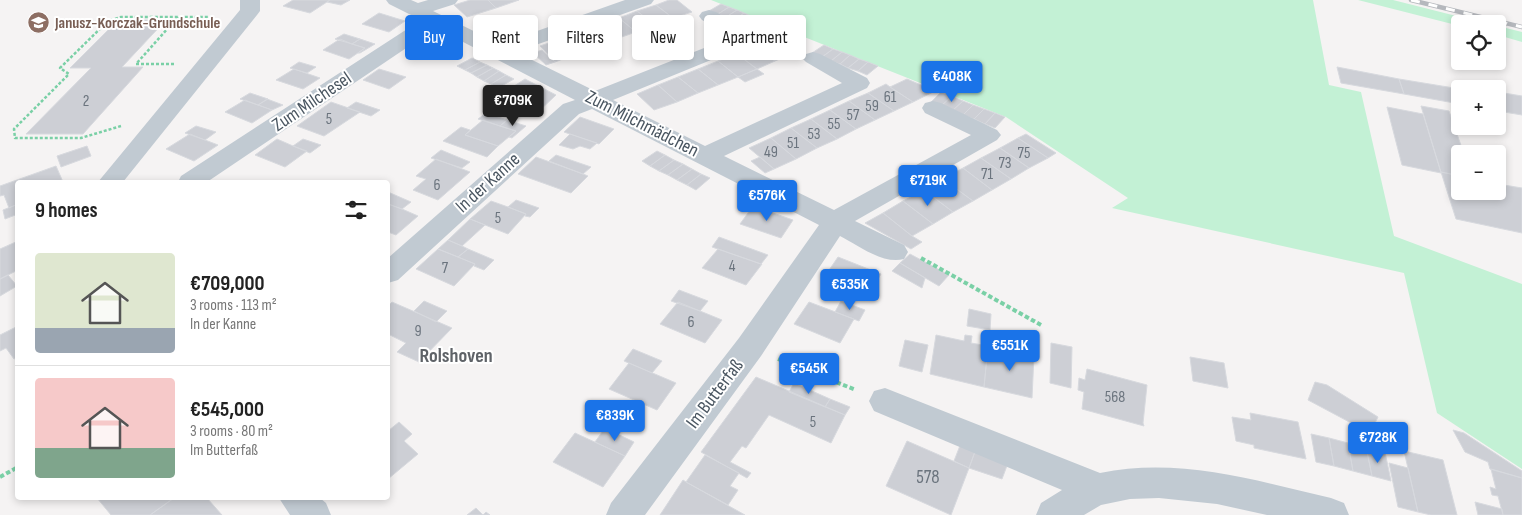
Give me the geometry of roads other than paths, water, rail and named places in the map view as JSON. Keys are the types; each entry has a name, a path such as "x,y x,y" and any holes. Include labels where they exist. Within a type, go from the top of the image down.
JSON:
{"street":[{"name":"Zum Milchmädchen","path":"396,0 425,15"},
{"name":"Zum Milchesel","path":"425,15 448,0"},
{"path":"538,37 644,0"},
{"path":"112,180 207,64 248,8"},
{"name":"Zum Milchesel","path":"193,180 405,29"},
{"name":"In der Kanne","path":"390,271 571,109 704,55"},
{"path":"704,156 860,83 812,58"},
{"name":"Zum Milchmädchen","path":"513,60 836,221 894,252"},
{"path":"836,221 988,135 933,108"},
{"name":"Im Butterfaß","path":"624,515 750,347 836,221"},
{"path":"885,401 1099,489"},
{"path":"1054,515 1099,489 1147,482 1209,485 1331,515"},
{"path":"299,500 313,515"}],"railway":[{"path":"1411,0 1522,27"}],"place":[{"name":"Janusz-Korczak-Grundschule","path":"39,23"}],"district":[{"name":"Rolshoven","path":"456,356"}]}
